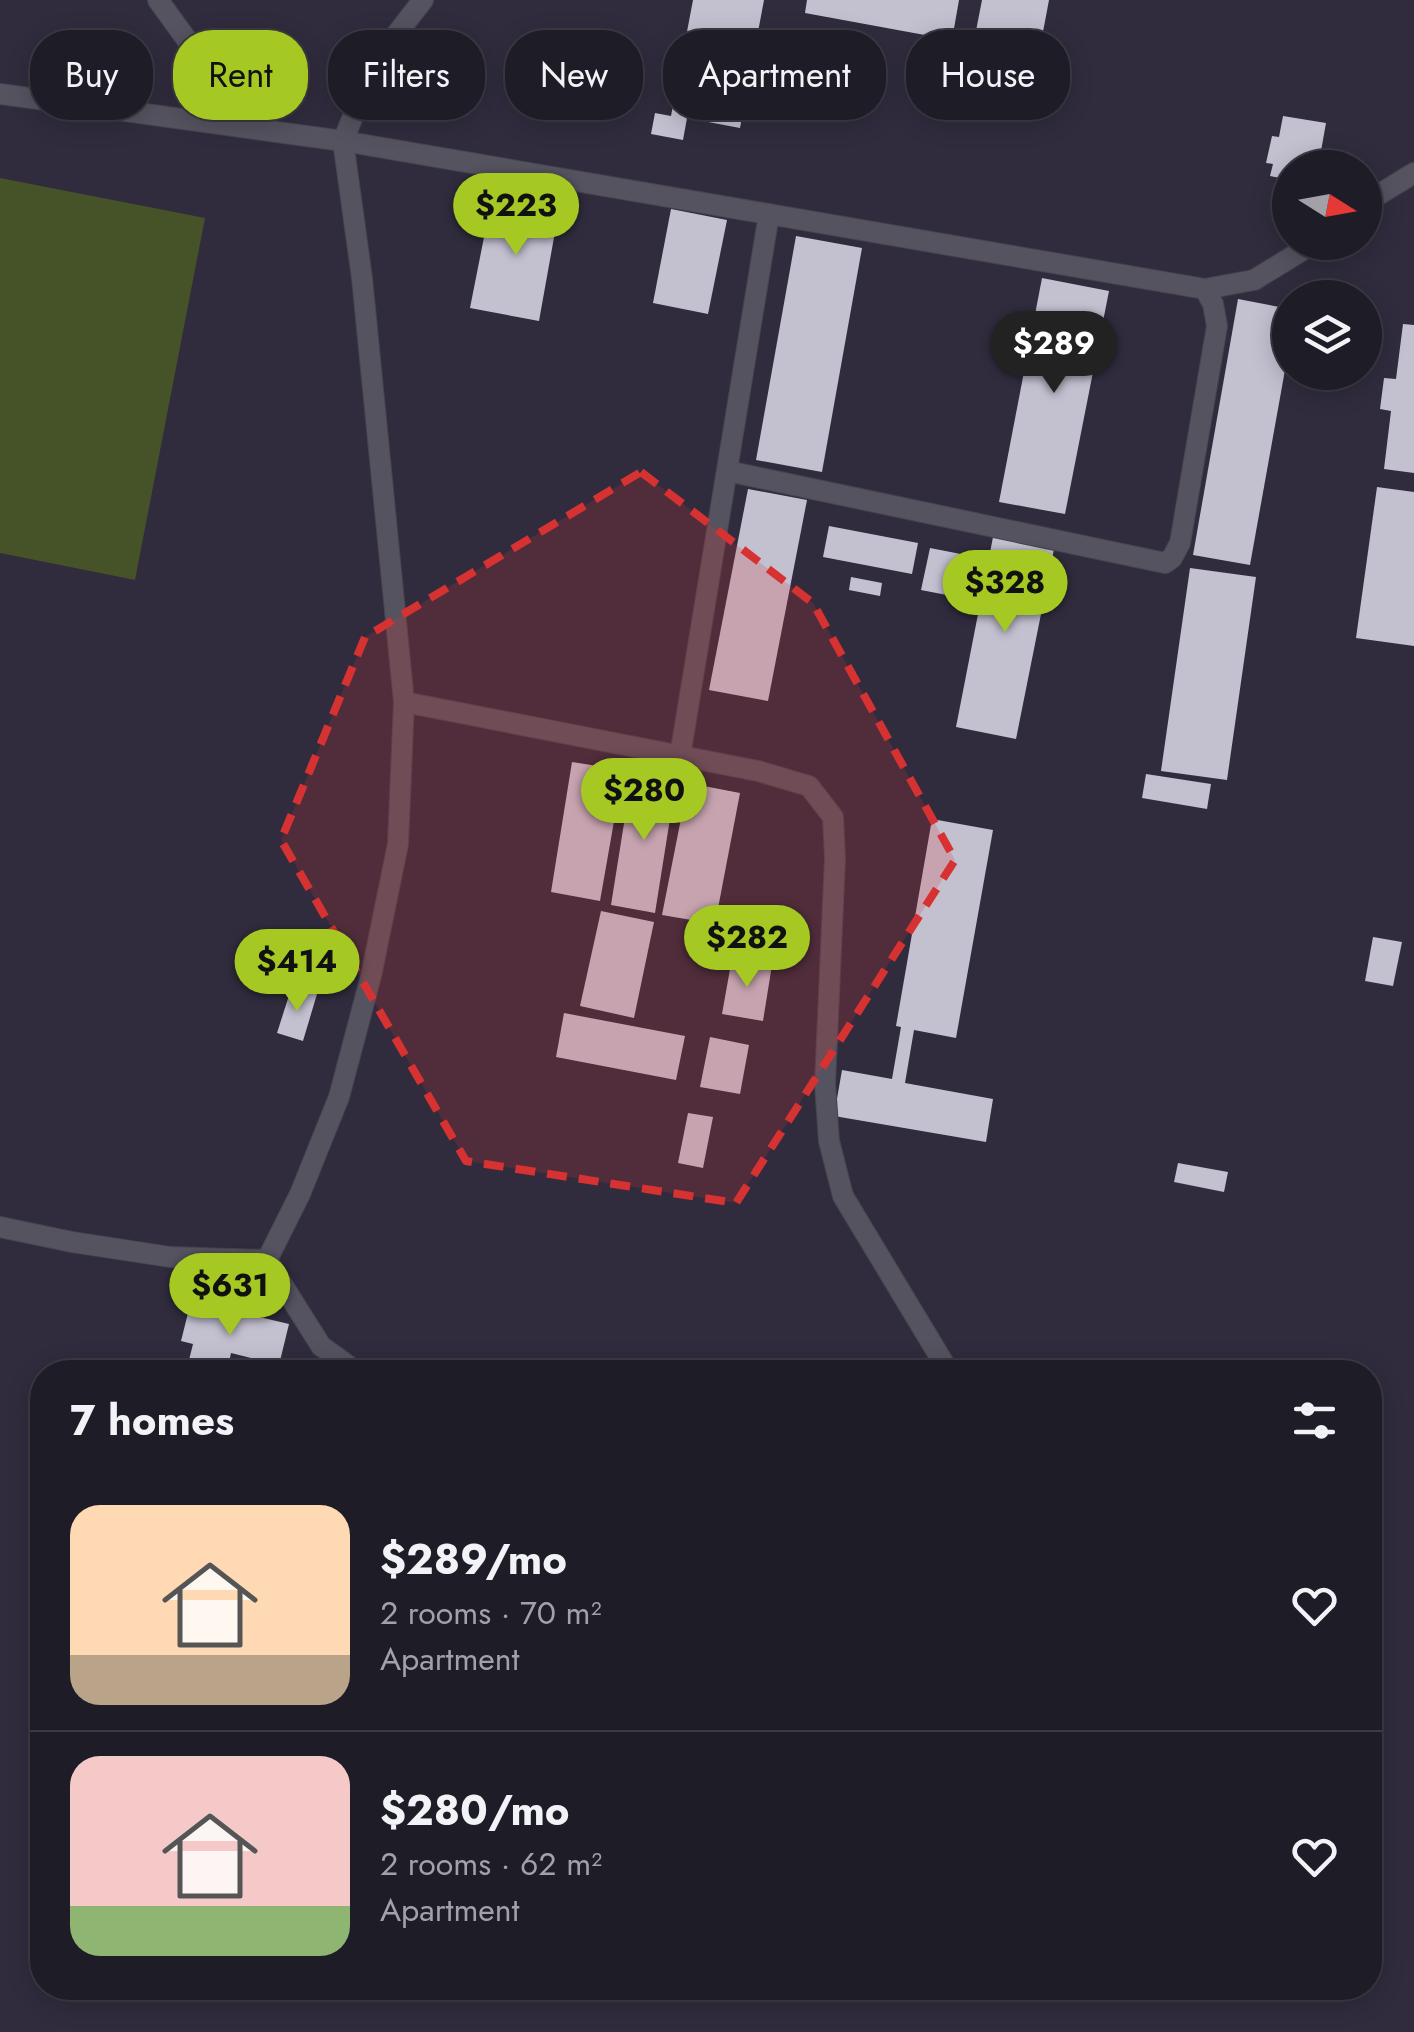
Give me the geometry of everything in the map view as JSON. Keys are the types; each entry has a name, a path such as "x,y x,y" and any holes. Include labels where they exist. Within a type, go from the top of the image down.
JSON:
{"lane":[{"path":"158,0 251,128"},
{"path":"267,1260 300,1194 339,1097 372,976 398,844 404,702 362,278 343,141 375,62 423,0"},
{"path":"0,94 343,141 1205,288 1254,280 1287,260"},
{"path":"1382,193 1414,174"},
{"path":"680,756 769,214"},
{"path":"727,471 1165,563 1180,543 1217,326 1205,288"},
{"path":"404,702 758,771 808,786 833,816 835,858 825,1084 829,1141 843,1196 942,1360"},
{"path":"0,1227 170,1257 267,1260"},
{"path":"267,1260 321,1346 340,1360"}],"highlighted area":[{"path":"641,472 813,603 955,860 736,1203 466,1161 281,840 365,637"}],"shaded area":[{"path":"0,0 1414,0 1414,2032 0,2032"}],"green space":[{"path":"0,178 205,218 135,580 0,553"}],"building":[{"path":"693,0 764,0 758,30 687,30"},
{"path":"807,0 959,0 954,30 906,32 805,13"},
{"path":"982,0 1049,0 1043,30 976,30"},
{"path":"655,113 663,114 663,120 687,120 683,140 651,134"},
{"path":"1283,116 1326,123 1321,150 1272,150 1272,164 1266,163 1272,136 1279,137"},
{"path":"698,120 742,120 740,128"},
{"path":"499,192 560,204 539,321 470,308 486,227 492,228"},
{"path":"671,209 727,220 708,314 653,303"},
{"path":"796,236 862,248 822,472 756,460"},
{"path":"1042,278 1109,291 1065,514 999,502"},
{"path":"1238,299 1272,306 1272,390 1281,390 1250,565 1193,555"},
{"path":"1403,324 1414,325 1414,473 1384,469 1391,411 1380,409 1384,378 1396,379"},
{"path":"1377,487 1414,492 1414,646 1356,638"},
{"path":"748,489 807,500 768,701 709,690"},
{"path":"829,526 918,543 912,574 823,557"},
{"path":"994,532 1055,544 1016,739 956,727"},
{"path":"930,548 966,555 957,597 921,590"},
{"path":"1190,568 1256,577 1227,780 1161,771"},
{"path":"851,577 882,583 880,596 849,590"},
{"path":"572,762 623,770 600,901 551,892"},
{"path":"632,773 676,781 655,913 611,905"},
{"path":"1146,774 1211,784 1207,809 1142,798"},
{"path":"688,783 740,793 715,924 662,915"},
{"path":"932,819 993,830 956,1038 914,1030 905,1083 993,1099 986,1142 834,1116 842,1070 892,1079 901,1027 896,1026"},
{"path":"601,911 654,922 634,1018 580,1006"},
{"path":"1373,937 1402,942 1393,986 1365,981"},
{"path":"732,958 772,965 763,1021 722,1014"},
{"path":"292,986 317,994 303,1041 277,1033"},
{"path":"564,1013 685,1036 676,1080 556,1057"},
{"path":"710,1037 749,1045 740,1094 700,1087"},
{"path":"688,1113 713,1117 703,1168 678,1163"},
{"path":"1178,1163 1228,1172 1224,1192 1174,1182"},
{"path":"191,1301 289,1324 280,1360 231,1353 230,1360 189,1360 193,1344 181,1341"}]}
